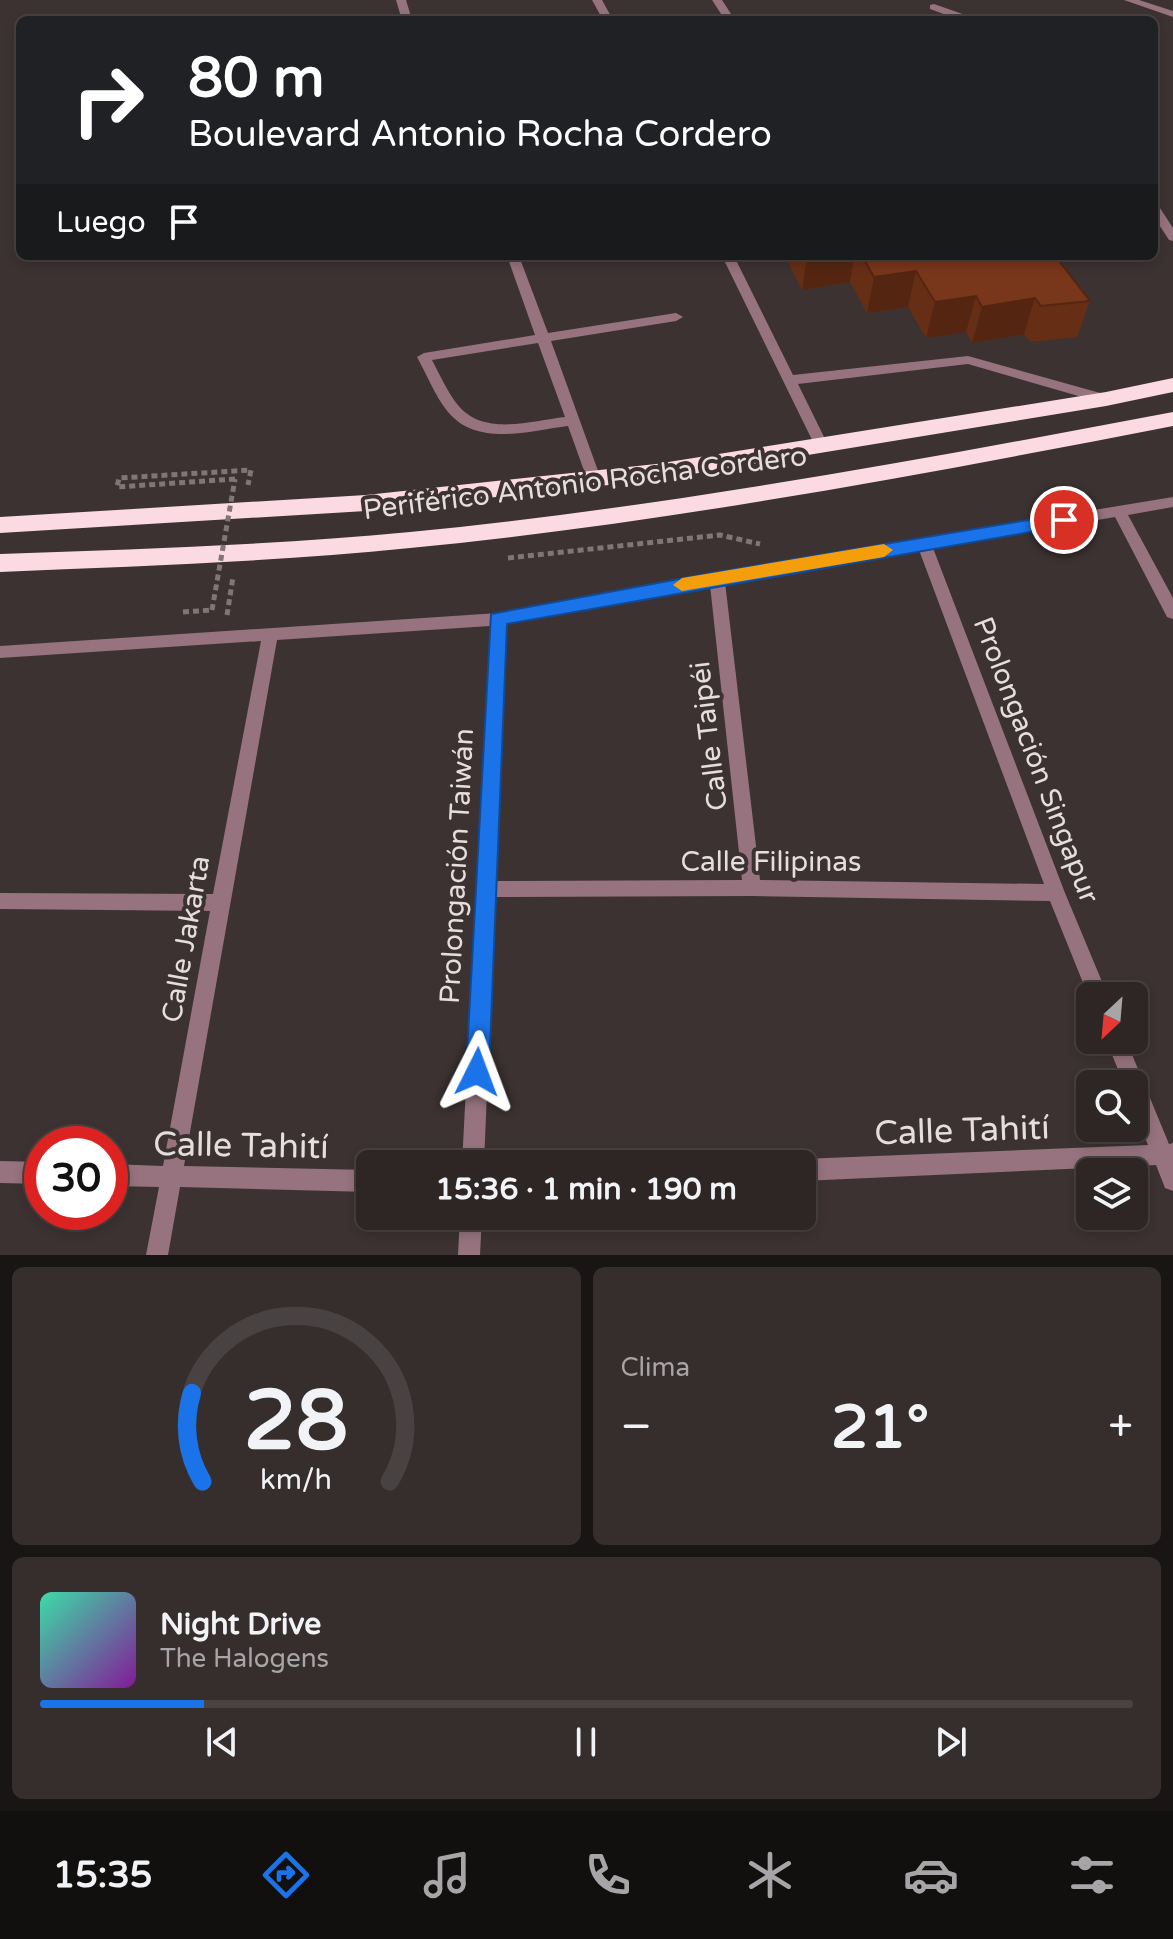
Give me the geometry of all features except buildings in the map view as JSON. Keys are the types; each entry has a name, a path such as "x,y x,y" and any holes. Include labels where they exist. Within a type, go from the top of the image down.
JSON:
{"highway":[{"name":"Periférico Antonio Rocha Cordero","path":"0,525 366,503 594,479 1106,399 1173,385"},
{"name":"Periférico Antonio Rocha Cordero","path":"0,563 237,553 409,540 569,522 933,465 1173,419"}],"street":[{"path":"1129,0 1173,14"},
{"path":"934,7 959,16"},
{"path":"1158,214 1173,237"},
{"path":"514,260 594,479"},
{"path":"730,260 821,445"},
{"path":"572,421 493,429 471,425 455,412 424,357 676,317"},
{"path":"789,380 968,360 1106,399"},
{"path":"0,652 498,619 717,578 1173,502"},
{"path":"1119,511 1173,613"},
{"name":"Prolongación Singapur","path":"924,544 1092,982"},
{"name":"Calle Taipéi","path":"717,578 752,888"},
{"name":"Prolongación Taiwán","path":"474,1150 498,619"},
{"name":"Calle Jakarta","path":"157,1255 270,634"},
{"name":"Calle Filipinas","path":"486,889 752,888 1056,893"},
{"path":"0,901 221,903"},
{"path":"1122,1054 1168,1154 1173,1180"},
{"name":"Calle Tahití","path":"816,1169 1168,1154"},
{"path":"0,1172 24,1173"},
{"name":"Calle Tahití","path":"128,1175 356,1181"},
{"path":"469,1255 470,1230"}],"path":[{"path":"212,610 235,479 117,487 119,478 251,470"},
{"path":"497,556 512,559 720,535 765,545"},
{"path":"226,618 237,553"}],"slow traffic":[{"path":"682,585 884,550"}],"route":[{"path":"477,1072 498,619 717,578 1064,520"}]}
